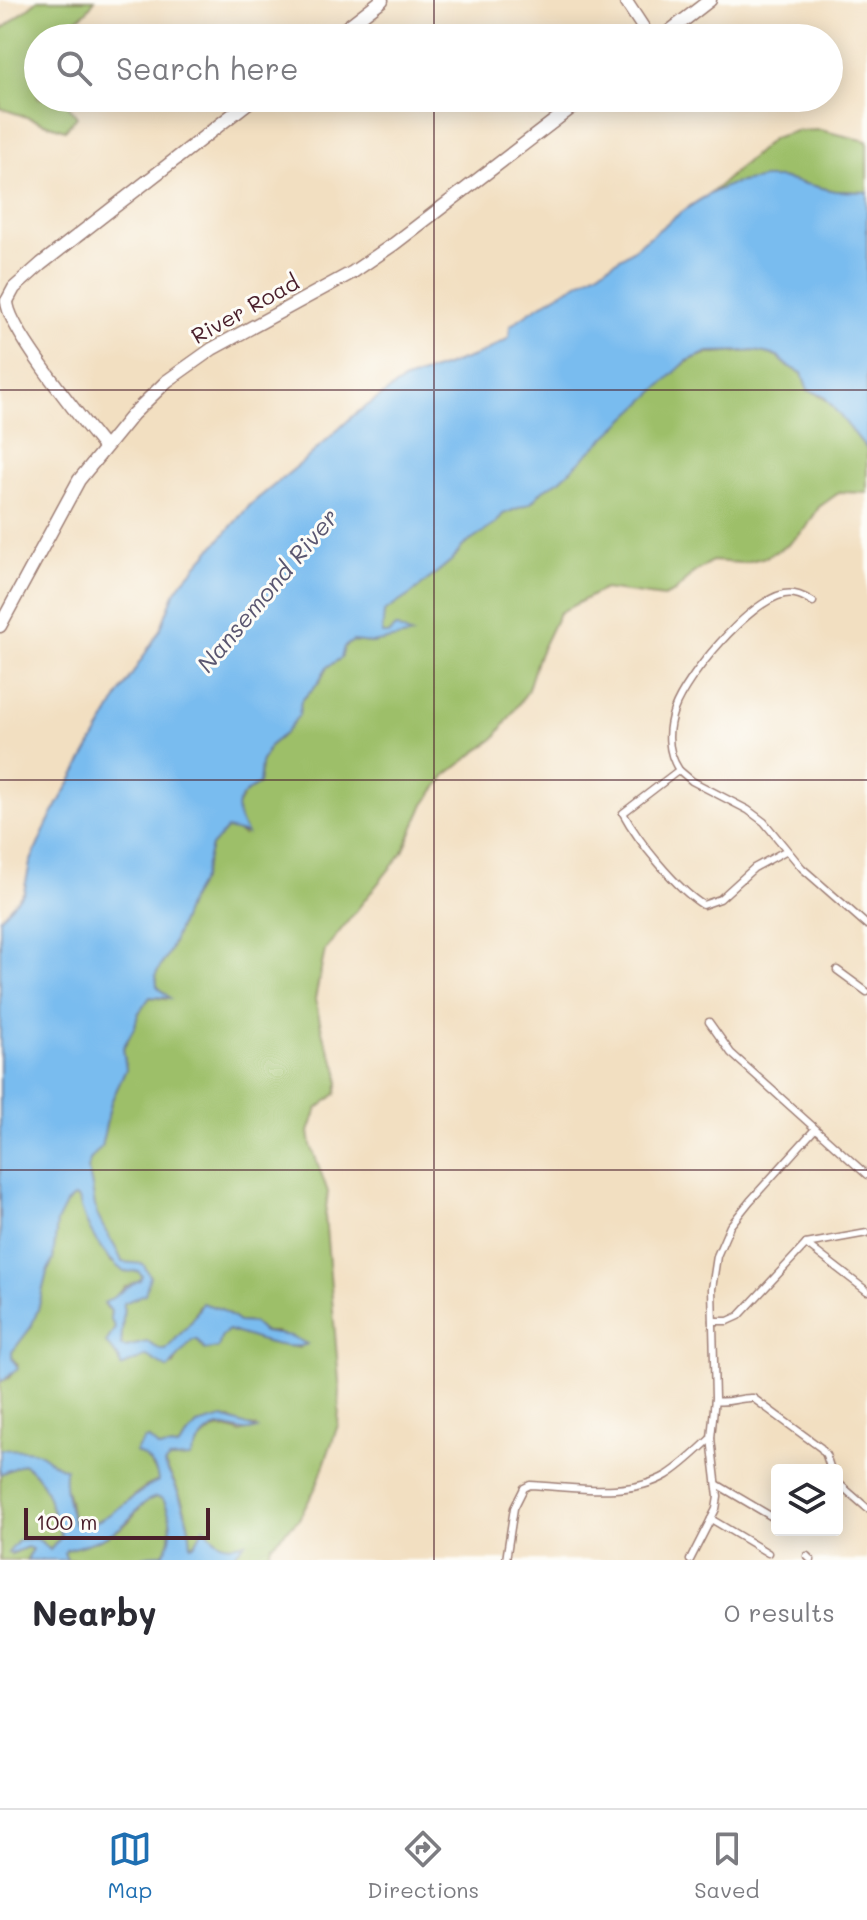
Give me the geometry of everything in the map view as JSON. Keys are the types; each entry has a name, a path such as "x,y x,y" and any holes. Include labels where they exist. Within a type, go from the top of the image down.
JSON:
{"street":[{"path":"351,24 382,0"},
{"path":"625,0 641,24"},
{"path":"679,24 710,0"},
{"path":"104,447 24,338 4,301 41,264 236,112"},
{"name":"River Road","path":"0,626 79,480 133,414 183,368 353,272 566,112"}],"lane":[{"path":"813,602 795,593 776,596 739,624 697,671 680,698 670,724 669,749 679,770 692,781 748,810 764,822 802,868 867,925"},
{"path":"679,770 623,813 631,829 692,898 703,905 720,899 754,868 787,850"},
{"path":"837,970 867,992"},
{"path":"709,1022 731,1053 867,1175"},
{"path":"690,1560 711,1519 718,1497 711,1438 715,1401 713,1274 723,1239 750,1201 815,1129"},
{"path":"713,1321 728,1321 739,1316 806,1244 867,1233"},
{"path":"806,1244 867,1291"},
{"path":"715,1401 724,1403 743,1397 753,1398 821,1448 829,1464"},
{"path":"506,1560 514,1508 524,1488 530,1485 625,1488 642,1485 670,1473 711,1438"},
{"path":"718,1485 771,1516"},
{"path":"843,1487 867,1508"},
{"path":"711,1519 768,1553"}],"green space":[{"path":"38,0 95,0 71,24 24,24 24,112 73,112 77,117 65,130 0,108 0,31"},
{"path":"820,130 867,141 867,192 835,191 780,178 710,194 773,138 796,131"},
{"path":"755,351 778,356 786,365 802,373 808,390 826,400 841,415 867,449 867,493 840,492 819,507 806,528 788,545 766,557 742,563 712,561 692,574 675,592 664,597 604,589 559,613 538,657 527,692 495,738 446,775 423,806 403,852 325,950 315,999 339,1082 336,1094 317,1109 309,1132 328,1192 325,1216 340,1392 338,1425 317,1485 299,1519 272,1544 266,1560 230,1560 243,1543 224,1544 204,1528 195,1544 190,1546 183,1503 164,1463 169,1459 189,1458 204,1436 216,1429 241,1433 256,1427 240,1425 230,1419 197,1425 178,1447 159,1449 149,1439 146,1457 158,1475 158,1481 134,1495 103,1520 85,1526 75,1525 64,1485 53,1465 38,1455 0,1449 0,1382 9,1378 18,1365 12,1358 12,1352 31,1327 53,1260 56,1222 66,1204 74,1197 79,1199 90,1229 111,1262 142,1275 140,1280 125,1287 105,1306 111,1311 110,1318 115,1328 106,1343 119,1358 147,1356 174,1365 189,1342 197,1339 205,1350 218,1348 220,1338 228,1330 300,1348 276,1332 263,1332 253,1323 239,1322 221,1309 199,1306 192,1321 166,1350 147,1342 121,1346 124,1303 150,1276 122,1262 97,1214 87,1169 101,1146 111,1102 126,1069 123,1049 138,1014 150,997 165,999 157,986 156,974 202,879 211,846 227,829 243,835 236,808 246,791 259,784 261,763 269,746 285,733 301,701 319,683 327,667 341,658 344,647 353,641 372,643 387,634 381,635 384,612 411,594 503,514 531,503 543,490 560,480 683,364 711,353"},
{"path":"23,1464 32,1470 44,1487 62,1536 50,1550 37,1539 19,1540 12,1554 32,1548 27,1560 0,1560 0,1474"},
{"path":"156,1497 163,1499 170,1520 171,1535 163,1554 147,1555 139,1560 67,1560 66,1550 114,1532 127,1523 143,1504"}],"water":[{"name":"Nansemond River","path":"780,178 835,191 867,192 867,449 823,395 808,390 802,373 786,365 778,356 755,351 708,352 687,361 560,480 543,490 531,503 503,514 411,594 384,612 382,634 388,634 395,627 412,635 372,643 353,641 344,647 341,658 327,667 319,682 301,701 299,715 285,733 269,746 261,763 259,784 240,800 237,811 247,834 227,829 211,846 202,879 156,974 157,986 170,998 150,997 138,1014 123,1048 126,1069 111,1102 101,1147 87,1169 97,1214 122,1262 143,1264 150,1276 145,1294 124,1303 121,1346 147,1342 166,1350 192,1321 202,1303 221,1309 239,1322 253,1323 263,1332 291,1336 307,1344 279,1345 228,1330 218,1348 205,1350 197,1340 192,1340 168,1369 147,1356 121,1367 119,1358 106,1343 115,1328 110,1318 111,1311 104,1303 140,1280 142,1275 138,1271 124,1272 109,1258 90,1230 79,1199 74,1197 66,1204 57,1222 53,1260 31,1327 12,1352 18,1369 0,1382 0,918 24,892 30,863 48,822 121,692 160,630 174,594 251,504 354,415 403,381 482,353 504,341 509,337 510,326 524,316 625,255 713,192 731,184"},
{"path":"223,1418 257,1429 214,1429 199,1442 190,1458 169,1459 164,1464 182,1503 191,1545 195,1544 204,1527 226,1545 245,1542 230,1560 209,1560 198,1555 196,1560 139,1560 147,1555 163,1554 169,1542 171,1527 168,1512 163,1499 156,1497 145,1502 115,1531 66,1550 67,1560 27,1560 32,1549 27,1547 8,1553 19,1540 31,1539 37,1539 50,1550 62,1536 44,1487 32,1470 23,1464 0,1474 0,1449 36,1452 66,1468 68,1505 75,1525 81,1527 103,1518 158,1481 151,1463 135,1452 144,1440 149,1439 159,1448 178,1447 197,1425"}]}
